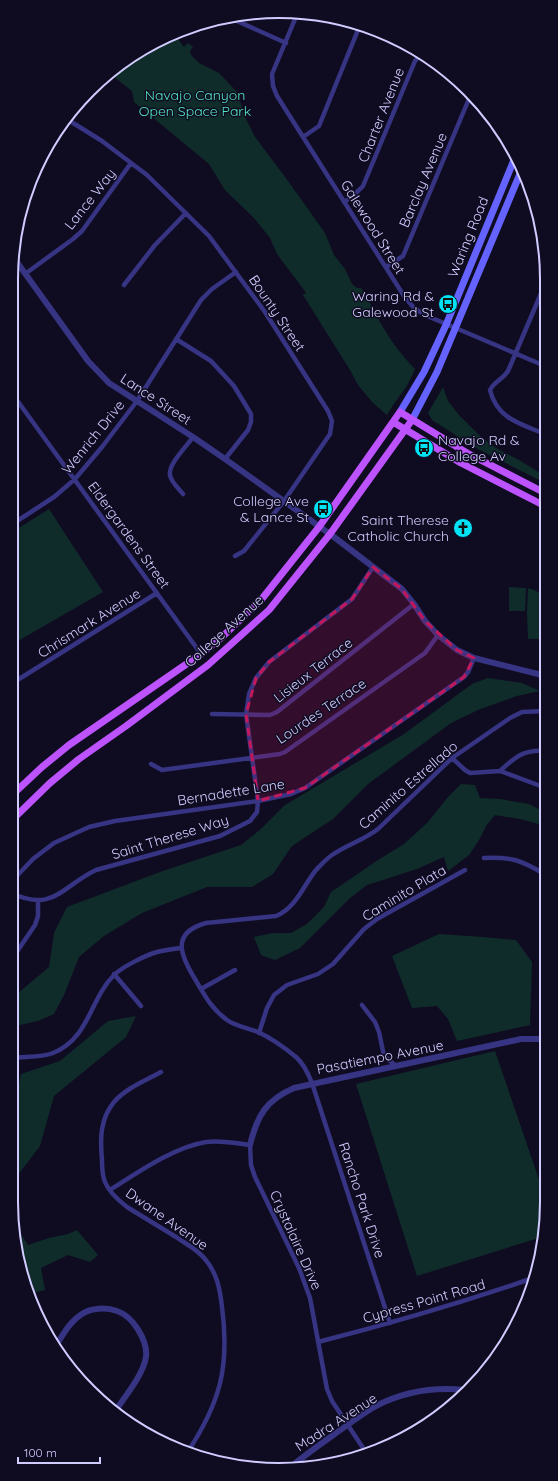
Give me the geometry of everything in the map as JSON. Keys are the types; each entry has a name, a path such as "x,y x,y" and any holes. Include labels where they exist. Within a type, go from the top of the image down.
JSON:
{"main road":[{"name":"Waring Road","path":"400,412 424,372 446,325 513,163"},
{"name":"Waring Road","path":"412,420 437,372 519,177"},
{"path":"400,412 467,453 540,490"},
{"name":"College Avenue","path":"18,789 69,745 201,654 222,637 260,600 319,527 400,412"},
{"name":"College Avenue","path":"18,814 50,783 79,759 126,726 225,651 269,610 330,534 412,420"},
{"path":"394,422 461,463 540,503"}],"street":[{"name":"Galewood Street","path":"295,19 272,74 273,86 277,96 404,296 414,308 425,316 540,364"},
{"path":"238,21 286,43"},
{"path":"303,137 319,126 358,30"},
{"name":"Charter Avenue","path":"344,202 353,196 363,186 415,61 418,58"},
{"name":"Barclay Avenue","path":"386,267 403,256 469,100"},
{"name":"Bounty Street","path":"71,122 102,141 146,175 209,236 265,312 328,411 332,420 330,434 284,501 244,552 235,556"},
{"name":"Lance Way","path":"25,274 82,231 131,163"},
{"path":"124,284 155,244 186,213"},
{"name":"Lance Street","path":"19,265 88,361 109,383 225,459 330,534 402,589 425,621 438,635 457,650 474,658 540,674"},
{"name":"Wenrich Drive","path":"18,520 54,497 75,479 102,447 137,401 201,300 212,289 236,272"},
{"path":"540,296 508,371 503,378 493,385 490,390 492,398 508,418 540,432"},
{"path":"176,339 211,361 234,386 251,414 248,430 225,459"},
{"name":"Eldergardens Street","path":"18,402 201,654"},
{"path":"183,494 170,475 171,467 193,437"},
{"name":"Saint Therese Way","path":"18,896 38,901 55,897 71,887 83,876 96,870 220,836 250,821 257,812 258,801 246,714 249,694 256,678 269,662 352,599 373,567"},
{"name":"Chrismark Avenue","path":"18,680 157,593"},
{"name":"Lisieux Terrace","path":"212,714 270,715 277,712 414,604"},
{"name":"Lourdes Terrace","path":"151,764 162,770 280,754 285,752 424,653 438,635"},
{"name":"Bernadette Lane","path":"18,875 33,859 54,843 89,826 114,820 258,801 291,794 305,788 464,677 468,672 474,658"},
{"name":"Caminito Estrellado","path":"181,948 183,939 196,925 276,916 281,914 292,905 316,872 331,855 369,836 378,829 452,758 510,718 522,712 540,711"},
{"path":"500,771 516,756 535,750 540,750"},
{"path":"452,758 470,773 500,771 540,786"},
{"path":"484,858 505,857 526,863 540,871"},
{"name":"Caminito Plata","path":"259,1033 267,1008 274,995 287,986 318,974 333,964 364,929 377,918 465,870"},
{"path":"18,950 35,925 38,916 38,901"},
{"path":"18,1058 40,1056 54,1053 70,1043 80,1033 102,990 114,974 125,966 156,952 181,948 184,960 212,1007 228,1021 259,1033 297,1058 305,1068 312,1083"},
{"path":"201,989 235,970"},
{"path":"114,974 141,1006"},
{"path":"362,1005 376,1022 384,1056 396,1066"},
{"name":"Pasatiempo Avenue","path":"250,1144 261,1113 283,1092 294,1088 521,1039 540,1039"},
{"name":"Dwane Avenue","path":"161,1072 125,1092 115,1101 104,1118 101,1132 101,1153 103,1174 110,1190 117,1199 127,1207 197,1251 208,1262 217,1278 225,1328 222,1373 215,1401 202,1430 191,1447"},
{"name":"Rancho Park Drive","path":"312,1083 390,1323"},
{"path":"110,1190 145,1168 190,1145 208,1142 250,1144"},
{"name":"Crystalaire Drive","path":"250,1144 251,1165 255,1178 299,1268 308,1290 314,1311 327,1389 332,1401 363,1449"},
{"name":"Cypress Point Road","path":"318,1342 390,1323 497,1291 528,1280"},
{"path":"59,1342 72,1322 83,1313 102,1308 118,1311 131,1321 139,1330 146,1347 146,1357 143,1368 118,1407"},
{"name":"Madra Avenue","path":"297,1462 347,1425 377,1406 403,1396 423,1391 461,1390"}],"highlighted area":[{"path":"373,567 402,589 425,621 457,650 474,658 464,677 305,788 258,801 246,714 256,678 269,662 352,599"}],"green space":[{"name":"Navajo Canyon Open Space Park","path":"178,39 184,47 188,43 193,47 190,51 191,55 199,63 219,73 237,92 246,119 255,137 325,233 334,255 345,269 352,284 357,288 361,288 364,292 389,337 415,369 407,386 387,415 373,403 358,385 303,295 306,293 277,254 270,238 254,218 225,190 209,164 134,102 132,91 114,77 134,62"},
{"path":"443,387 448,401 459,415 478,434 496,448 540,473 540,480 474,447 432,420 428,413"},
{"path":"49,509 103,592 18,641 18,529"},
{"path":"509,587 526,588 525,611 509,611"},
{"path":"528,588 540,593 540,639 528,639"},
{"path":"488,678 522,683 540,691 517,696 478,710 451,723 368,784 333,819 292,846 273,874 252,887 207,887 142,913 104,936 79,957 64,995 54,1014 38,1021 18,1025 18,993 49,967 54,933 67,907 160,872 241,845 261,829 285,805 404,734 472,684"},
{"path":"461,784 475,785 480,798 500,799 529,804 540,810 540,824 495,815 486,826 469,855 448,871 444,857 417,869 367,885 349,899 300,948 275,960 261,955 254,937 273,933 291,933 307,924 324,907 331,892 404,844 428,822 448,797"},
{"path":"439,934 516,940 532,962 530,1025 457,1041 448,1019 437,1006 412,1008 392,956"},
{"path":"136,1016 126,1037 54,1096 40,1146 18,1175 18,1090 21,1074 60,1061 108,1021"},
{"path":"495,1051 540,1183 538,1238 417,1276 356,1084"},
{"path":"77,1230 98,1255 90,1262 68,1255 41,1268 45,1290 34,1292 27,1270 20,1232 28,1245"}],"place":[{"name":"Waring Rd & Galewood St","path":"448,304"},
{"name":"Navajo Rd & College Av","path":"424,448"},
{"name":"College Ave & Lance St","path":"323,509"},
{"name":"Saint Therese Catholic Church","path":"463,528"}]}
